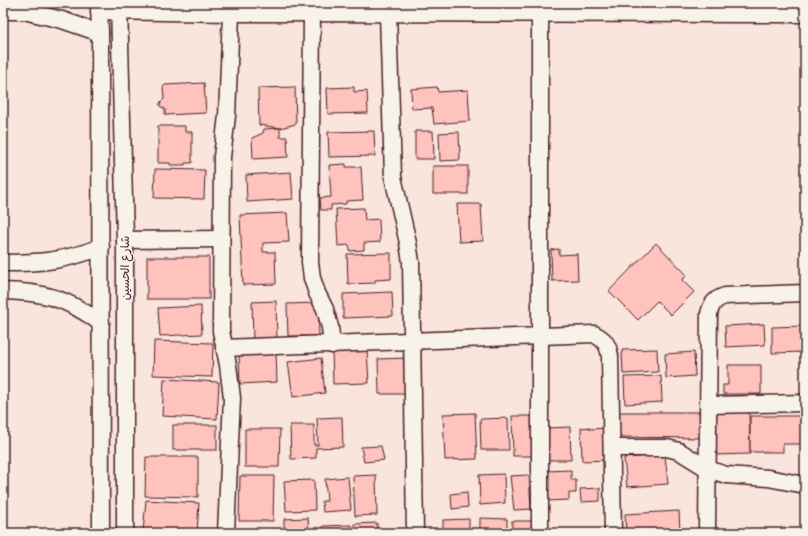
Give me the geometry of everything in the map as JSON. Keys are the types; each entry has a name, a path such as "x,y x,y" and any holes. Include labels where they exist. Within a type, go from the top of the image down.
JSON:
{"street":[{"path":"99,7 231,13 388,13 410,8 540,13 631,8 720,8 805,14"},
{"name":"شارع الحسين","path":"99,7 101,533"},
{"name":"شارع الحسين","path":"119,7 125,240 125,533"},
{"path":"3,11 24,11 62,20 100,33"},
{"path":"312,12 310,262 312,278 325,309 330,327 332,345"},
{"path":"226,533 232,398 221,331 221,239 222,157 227,116 231,13"},
{"path":"388,13 393,177 411,262 414,533"},
{"path":"540,13 540,533"},
{"path":"125,240 221,239"},
{"path":"3,263 60,260 101,248"},
{"path":"3,291 29,292 68,302 101,323"},
{"path":"707,533 709,314 711,306 716,299 725,296 805,293"},
{"path":"224,348 594,334 602,338 608,346 610,356 613,533"},
{"path":"709,405 805,403"},
{"path":"612,448 667,448 679,451 708,469 726,475 768,478 805,485"}],"building":[{"path":"204,83 206,113 165,115 165,109 160,106 160,103 164,99 163,87 165,85"},
{"path":"295,87 296,124 280,128 259,125 258,88"},
{"path":"354,87 354,92 367,91 368,113 328,114 327,88"},
{"path":"437,87 438,92 468,90 470,121 434,124 432,108 412,109 411,89"},
{"path":"158,126 185,126 185,132 192,132 192,163 185,163 185,165 170,165 170,163 158,163"},
{"path":"280,128 280,137 287,137 288,157 253,159 252,138 263,133 264,129"},
{"path":"374,131 375,156 329,157 328,132"},
{"path":"415,131 433,131 434,159 415,159"},
{"path":"459,132 460,160 440,161 439,133"},
{"path":"346,164 346,167 361,167 363,200 346,201 346,204 331,205 331,210 321,210 320,198 331,197 329,165"},
{"path":"433,166 468,166 468,194 433,194"},
{"path":"155,169 205,170 204,199 154,198"},
{"path":"291,172 293,199 247,202 246,175"},
{"path":"457,204 481,204 483,241 459,242"},
{"path":"364,208 365,220 379,219 380,242 364,243 364,250 350,251 349,245 338,246 336,209"},
{"path":"287,213 289,242 263,243 263,252 275,252 276,284 243,285 240,215"},
{"path":"656,243 687,275 682,280 694,292 671,315 657,301 638,320 609,291"},
{"path":"559,249 559,255 577,254 578,280 552,281 551,250"},
{"path":"391,253 391,279 375,280 375,283 348,284 347,254"},
{"path":"147,257 209,257 209,299 147,299"},
{"path":"392,292 393,316 343,318 343,294"},
{"path":"276,301 277,340 253,340 252,302"},
{"path":"318,303 319,336 288,336 287,304"},
{"path":"201,306 202,334 160,336 158,308"},
{"path":"764,324 765,345 726,347 725,326"},
{"path":"803,326 804,352 772,353 772,327"},
{"path":"154,341 213,343 212,377 153,375"},
{"path":"332,349 367,350 369,383 333,384"},
{"path":"657,349 658,372 623,374 622,350"},
{"path":"694,352 695,376 666,378 665,354"},
{"path":"276,353 277,382 240,384 239,354"},
{"path":"321,358 325,393 293,397 288,362"},
{"path":"408,358 409,394 379,394 378,359"},
{"path":"728,365 761,365 761,394 723,394 723,385 728,385"},
{"path":"661,376 662,402 625,404 624,377"},
{"path":"164,379 219,382 217,419 162,416"},
{"path":"749,411 750,454 714,455 714,412"},
{"path":"616,412 705,412 705,438 616,437"},
{"path":"475,413 477,459 445,460 443,414"},
{"path":"512,416 532,416 532,456 513,456"},
{"path":"750,416 802,416 802,444 783,444 783,452 750,452"},
{"path":"342,417 343,447 316,448 316,458 291,459 290,425 314,425 314,445 318,445 317,418"},
{"path":"508,418 509,450 481,450 480,419"},
{"path":"173,425 217,425 217,450 173,450"},
{"path":"570,427 571,460 548,460 547,428"},
{"path":"589,427 589,429 607,428 609,460 582,461 581,428"},
{"path":"245,429 280,429 279,467 245,467"},
{"path":"381,446 384,460 364,462 361,447"},
{"path":"665,455 668,484 627,487 624,458"},
{"path":"146,457 198,457 198,497 145,496"},
{"path":"571,470 571,480 576,480 576,493 569,493 569,500 546,501 546,471"},
{"path":"504,474 505,503 480,505 479,475"},
{"path":"376,475 377,515 355,516 353,476"},
{"path":"529,475 531,509 514,510 510,476"},
{"path":"240,476 274,476 273,521 239,521"},
{"path":"348,477 351,510 323,512 322,501 327,501 325,479"},
{"path":"314,480 315,510 286,511 284,481"},
{"path":"600,488 600,501 581,502 580,489"},
{"path":"467,492 468,507 452,509 451,494"},
{"path":"146,500 199,503 197,533 143,532"},
{"path":"679,511 680,532 626,533 625,514"},
{"path":"308,518 309,533 284,533 284,519"},
{"path":"480,518 507,519 507,533 480,533"},
{"path":"469,519 469,533 443,533 443,520"},
{"path":"512,521 532,521 532,533 512,533"},
{"path":"377,523 377,533 354,533 354,524"},
{"path":"351,525 351,533 323,533 323,526"}]}
